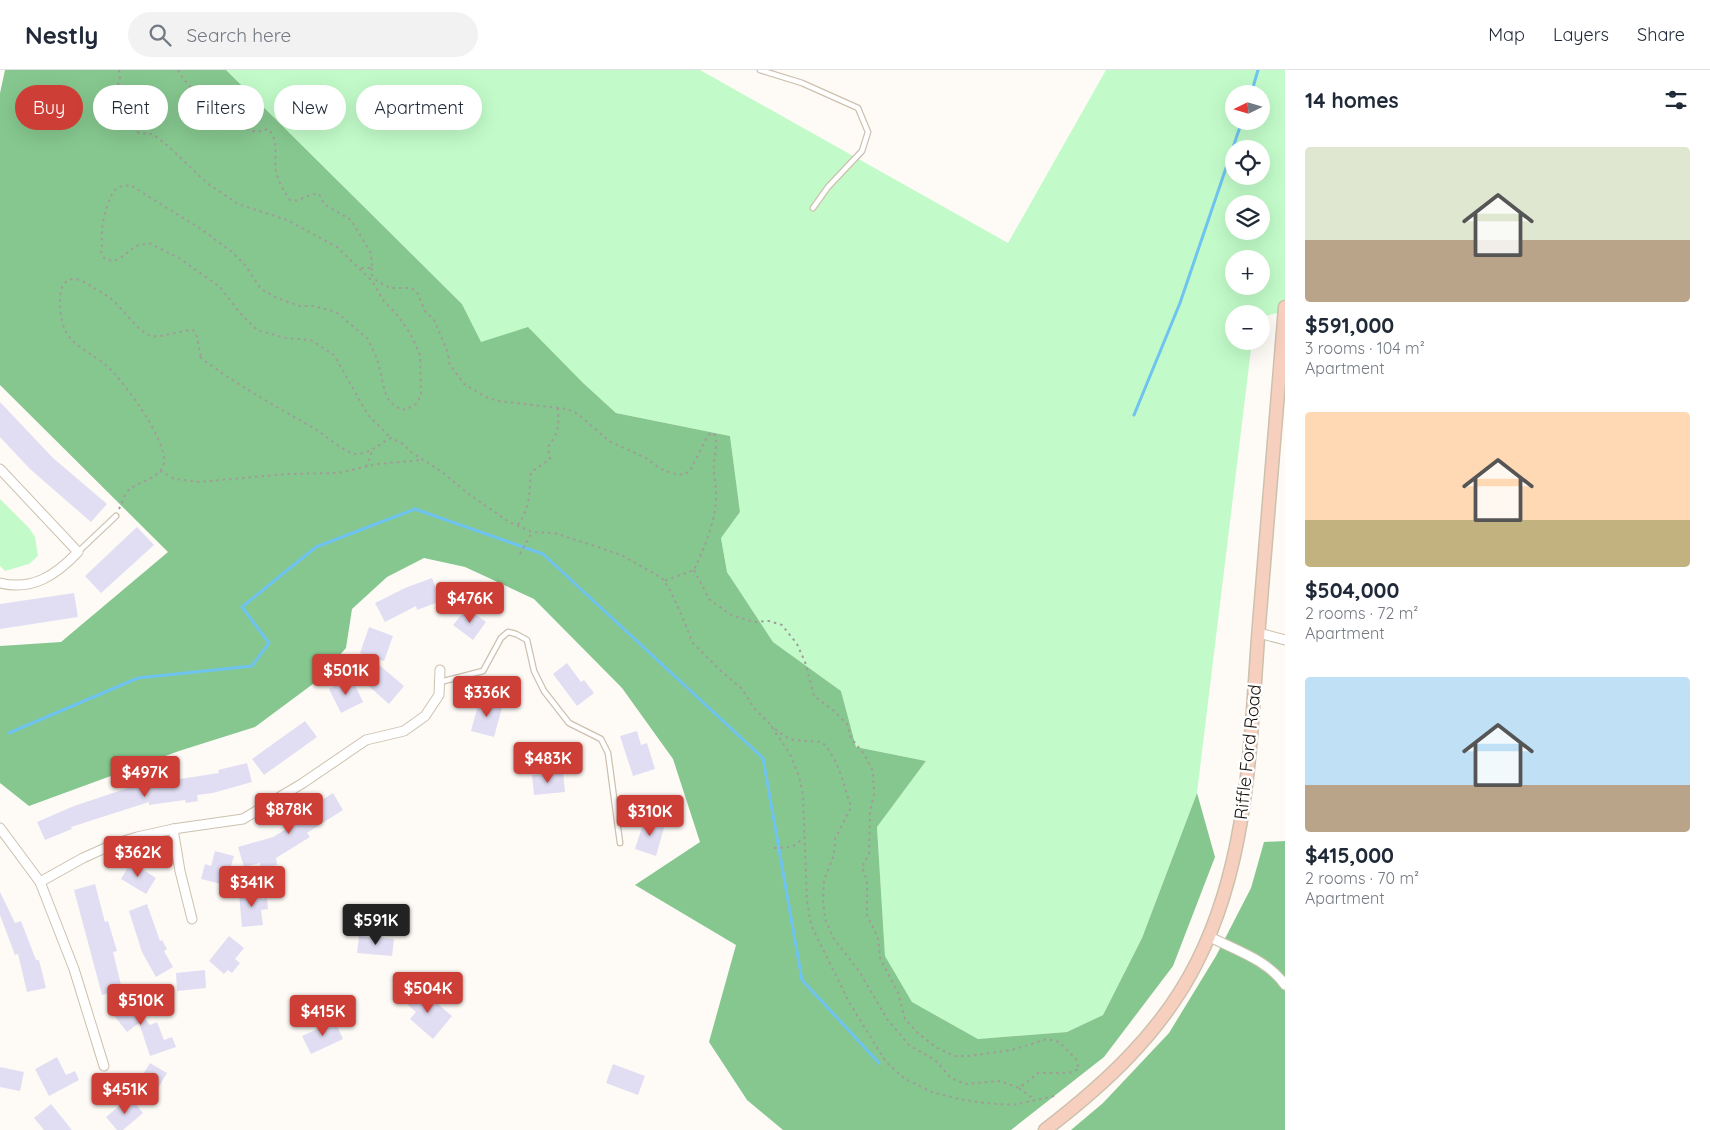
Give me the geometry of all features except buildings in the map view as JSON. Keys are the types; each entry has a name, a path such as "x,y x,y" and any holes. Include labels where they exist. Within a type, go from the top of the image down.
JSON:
{"street":[{"name":"Riffle Ford Road","path":"1044,1130 1101,1085 1128,1060 1178,996 1198,962 1228,883 1245,798 1285,307"},
{"path":"0,469 78,552 69,562 42,581 23,586 0,583"},
{"path":"1259,633 1285,640"},
{"path":"40,882 84,858 137,836 173,829 243,820 304,784 366,740 404,732 425,716 439,695 440,670"},
{"path":"0,828 40,882 74,969 104,1066"},
{"path":"173,829 180,871 192,919"},
{"path":"1208,936 1267,966 1280,978 1285,986"}],"lane":[{"path":"760,70 802,83 858,108 868,132 862,152 828,187 813,208"},
{"path":"78,552 116,516"},
{"path":"440,682 483,672 501,638 508,632 526,640 534,671 544,691 569,723 601,739 608,753 620,842"}],"path":[{"path":"119,70 120,79 116,91 115,107 120,116 139,133 152,134 169,147 207,183 238,204 288,220 315,233 337,247 372,281 383,300 399,317 411,335 420,355 421,395 416,404 408,409 400,410 390,402 385,392 377,358 367,338 336,312 314,306 300,306 261,289 245,265 232,252 201,229 130,185 121,186 115,190 103,220 101,235 103,245 101,252 104,258 112,261 119,259 136,246 149,243 179,258 220,287 240,314 257,330 286,338 310,340 334,355 368,415 391,438 509,522 532,532 554,533 616,553 662,578 670,590 692,642 742,689 754,708 771,726 790,754 799,776 805,815 804,838 807,901 811,925 849,1002 886,1062 905,1080 932,1092 984,1103 1013,1105 1054,1096"},
{"path":"178,70 192,88 233,123 255,132 268,129 273,135 276,147 276,171 279,181 290,200 296,202 315,193 319,194 324,204 351,220 371,253 371,274 382,284 390,288 410,288 417,292 425,312 434,320 448,353 449,363 464,384 486,397 498,401 567,409 578,414 609,441 646,458 659,468 671,473 683,475 690,471 708,435 714,433 717,446 714,463 716,498 707,539 694,570 664,581"},
{"path":"358,268 372,268"},
{"path":"116,516 128,490 160,471 164,462 160,444 141,407 109,368 66,333 61,322 60,291 65,282 72,279 82,280 110,298 144,332 152,336 180,330 193,330 197,338 200,357 206,363"},
{"path":"200,357 222,374 356,454 373,450 391,438"},
{"path":"518,526 526,514 530,500 531,472 550,459 548,447 556,437 559,424 558,408"},
{"path":"366,467 373,450"},
{"path":"160,471 175,479 199,482 286,474 338,474 386,463 424,460"},
{"path":"520,554 532,532"},
{"path":"694,570 709,599 731,615 754,622 768,621 782,625 797,644 806,662 814,696 833,710 847,724 851,738 864,754 873,771 874,794 870,811 869,854 862,867 867,881 867,915 878,938 880,958 898,993 905,1019 937,1048 954,1056 970,1056 1012,1050 1047,1039 1059,1042 1076,1059 1079,1069 1070,1073 1038,1073 1019,1088"},
{"path":"771,726 786,737 794,740 822,742 839,766 851,807 835,839 834,854 824,880 825,918 834,939 859,971 887,1019 909,1045 935,1060 951,1078 965,1084 1000,1081 1019,1088 1036,1100"},
{"path":"774,848 792,846 804,838"}],"green space":[{"path":"5,70 226,70 241,85 178,85 178,130 264,130 264,108 274,118 274,130 287,130 462,304 481,342 528,327 582,382 616,413 730,436 740,512 721,538 727,572 773,642 841,691 856,747 926,761 877,827 885,956 912,1002 978,1039 1067,1032 1103,1015 1142,938 1197,793 1215,857 1173,966 1104,1057 1011,1130 783,1130 747,1100 709,1042 736,945 635,885 700,842 673,759 622,688 534,599 465,567 424,558 387,577 352,609 346,648 317,681 255,727 179,751 29,806 0,783 0,646 61,642 168,552 0,385 0,93"},
{"path":"226,70 700,70 1008,243 1106,70 1285,70 1285,311 1270,315 1270,305 1225,305 1225,350 1251,350 1197,793 1142,938 1103,1015 1067,1032 978,1039 912,1002 885,956 877,827 926,761 856,747 841,691 773,642 727,572 721,538 740,512 730,436 616,413 582,382 481,343 462,304 287,130 346,130 346,85 274,85 274,118 264,108 264,85 241,85"},
{"path":"0,499 29,528 35,537 38,556 29,564 5,571 0,566"},
{"path":"1285,841 1285,1130 1071,1130 1103,1103 1169,1033 1216,956 1251,888 1264,842"}],"waterway":[{"path":"1254,85 1258,70"},
{"path":"1134,415 1180,303 1239,130"},
{"path":"9,733 138,678 252,666 269,643 242,607 316,547 415,509 543,554 763,758 802,980 879,1063"}]}
